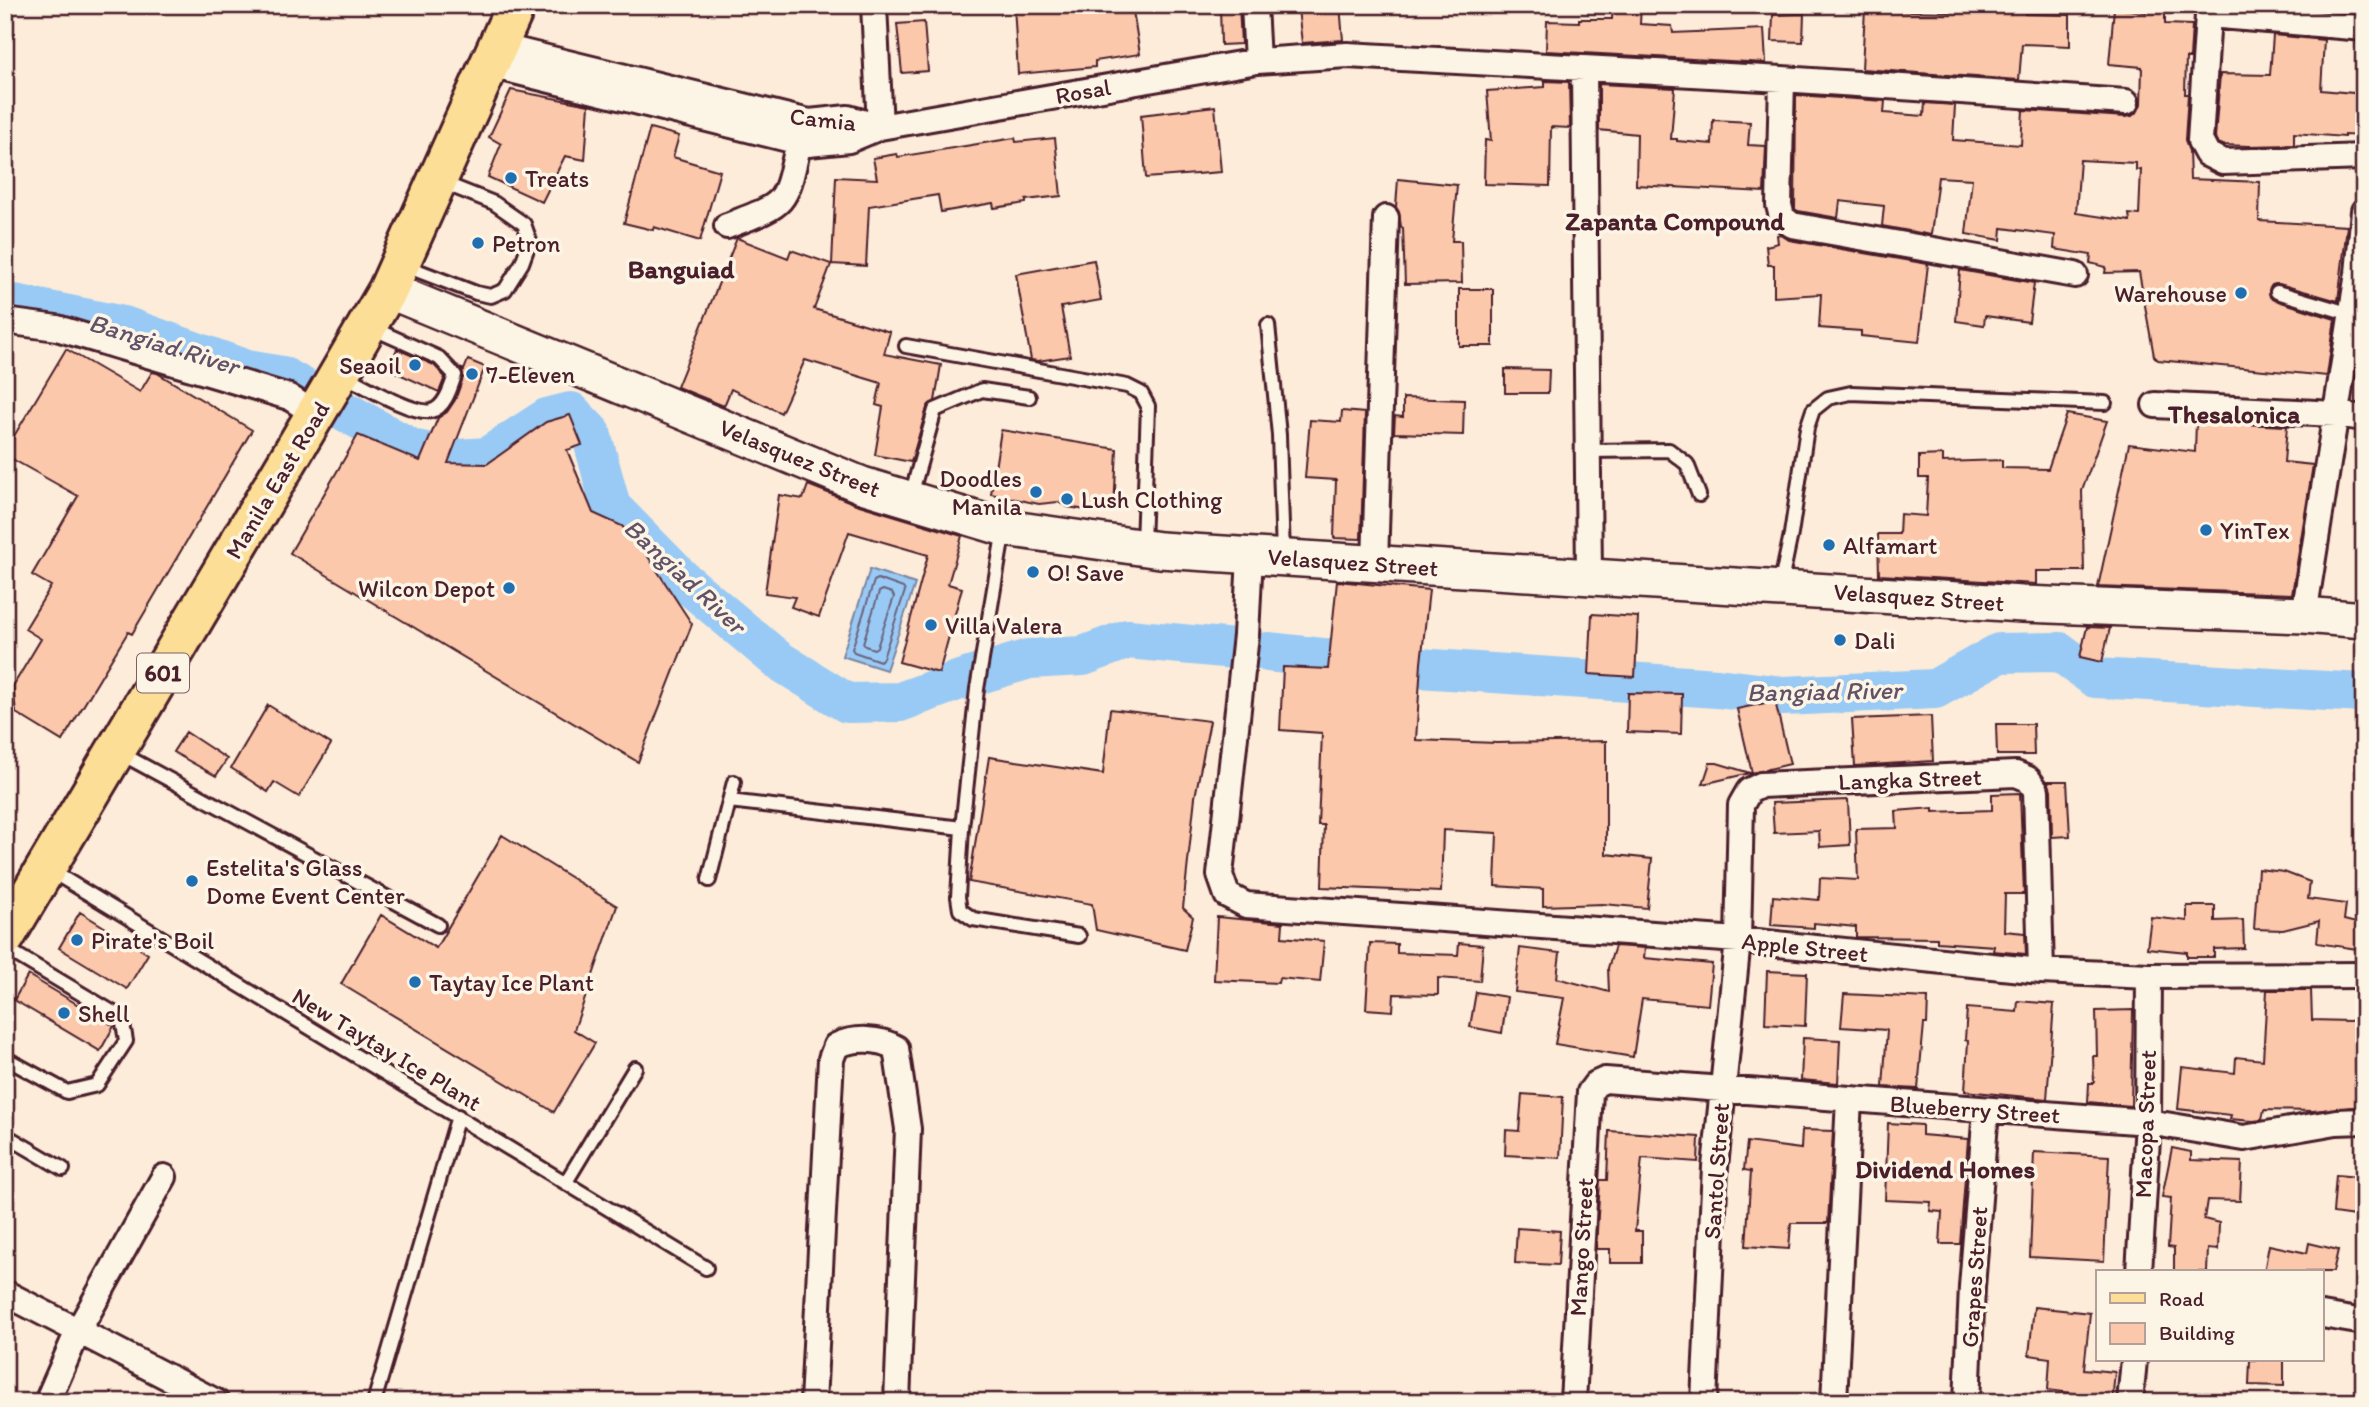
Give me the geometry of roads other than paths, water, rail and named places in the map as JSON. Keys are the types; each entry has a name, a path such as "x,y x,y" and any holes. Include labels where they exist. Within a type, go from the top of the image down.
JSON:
{"main road":[{"name":"Manila East Road","path":"5,937 367,326 393,276 516,5"},
{"name":"Velasquez Street","path":"393,276 862,485 1005,528 1143,548 2022,604 2304,615 2364,620"}],"street":[{"path":"874,5 880,127"},
{"path":"1254,5 1257,61"},
{"path":"2364,28 2202,10 2200,141 2207,154 2223,162 2364,157"},
{"name":"Camia","path":"494,55 809,122 848,118 880,127"},
{"name":"Camia","path":"494,55 808,144 849,140 880,127"},
{"name":"Rosal","path":"880,127 1257,61 1347,55 1782,79 2126,102"},
{"path":"1584,69 1589,576"},
{"path":"1782,79 1779,205 1782,217 1792,225 2075,275"},
{"path":"727,226 779,204 788,193 799,142"},
{"path":"2304,615 2351,314 2361,273 2364,211"},
{"path":"1375,563 1386,218"},
{"path":"5,321 57,328 289,397 326,398"},
{"path":"2155,405 2336,414 2364,418"},
{"name":"Apple Street","path":"1266,556 1246,635 1220,875 1227,895 1246,905 1738,940 2041,971 2149,976 2364,975"},
{"name":"Langka Street","path":"1738,940 1741,805 1749,791 1761,785 2016,774 2028,779 2036,790 2041,971"},
{"name":"Santol Street","path":"1704,1402 1714,1167 1738,940"},
{"name":"Macopa Street","path":"2139,1270 2148,1122 2149,976"},
{"path":"813,1402 831,1059 836,1046 846,1041 885,1041 896,1048 900,1059 908,1129 897,1402"},
{"name":"Blueberry Street","path":"1590,1092 1595,1084 1605,1080 1722,1088 2148,1122 2244,1138 2336,1122 2364,1121"},
{"name":"Mango Street","path":"1573,1402 1590,1092"},
{"path":"1834,1402 1849,1099"},
{"name":"Grapes Street","path":"1967,1402 1972,1287 1986,1111"},
{"path":"47,1402 78,1331 164,1177"},
{"path":"5,1293 216,1402"},
{"path":"2324,1315 2364,1322"},
{"path":"2130,1402 2133,1362"}],"lane":[{"path":"393,276 491,296 505,290 523,262 530,241 524,224 494,203 437,180"},
{"path":"2277,292 2351,314"},
{"path":"1266,556 1279,435 1268,325"},
{"path":"326,398 430,411 440,406 450,391 455,375 439,358 367,326"},
{"path":"906,346 1127,386 1141,393 1148,406 1143,548"},
{"path":"910,499 935,410 982,390 1029,397"},
{"path":"1780,588 1807,428 1813,410 1828,398 1851,393 2105,403"},
{"path":"1588,451 1669,450 1686,464 1699,495"},
{"path":"1005,528 977,689 962,828 958,897 960,910 974,919 1079,936"},
{"path":"117,751 438,925"},
{"path":"709,880 734,782"},
{"path":"729,802 962,828"},
{"name":"New Taytay Ice Plant","path":"46,868 706,1268"},
{"path":"5,948 122,1018 126,1041 97,1085 67,1092 5,1058"},
{"path":"565,1182 635,1068"},
{"path":"374,1402 458,1116"},
{"path":"5,1135 63,1169"}],"water":[{"path":"870,569 915,584 886,670 842,656"}],"waterway":[{"name":"Bangiad River","path":"5,302 124,326 247,370 282,376 412,449 458,459 487,457 547,418 571,412 591,433 611,507 683,580 778,660 847,703 900,702 1029,659 1083,656 1128,639 1235,649"},
{"name":"Bangiad River","path":"1268,652 1404,667 1717,688 1783,696 1935,689 1999,653 2060,652 2095,678 2364,693"}],"place":[{"name":"Treats","path":"511,178"},
{"name":"Petron","path":"478,243"},
{"name":"Warehouse","path":"2241,293"},
{"name":"Seaoil","path":"415,365"},
{"name":"7-Eleven","path":"472,374"},
{"name":"Doodles Manila","path":"1036,492"},
{"name":"Lush Clothing","path":"1067,499"},
{"name":"YinTex","path":"2206,530"},
{"name":"Alfamart","path":"1829,545"},
{"name":"O! Save","path":"1033,572"},
{"name":"Wilcon Depot","path":"509,588"},
{"name":"Villa Valera","path":"931,625"},
{"name":"Dali","path":"1840,640"},
{"name":"Estelita's Glass Dome Event Center","path":"192,881"},
{"name":"Pirate's Boil","path":"77,940"},
{"name":"Taytay Ice Plant","path":"415,982"},
{"name":"Shell","path":"64,1013"}],"district":[{"name":"Zapanta Compound","path":"1675,221"},
{"name":"Banguiad","path":"681,269"},
{"name":"Thesalonica","path":"2234,414"},
{"name":"Dividend Homes","path":"1945,1169"}]}
